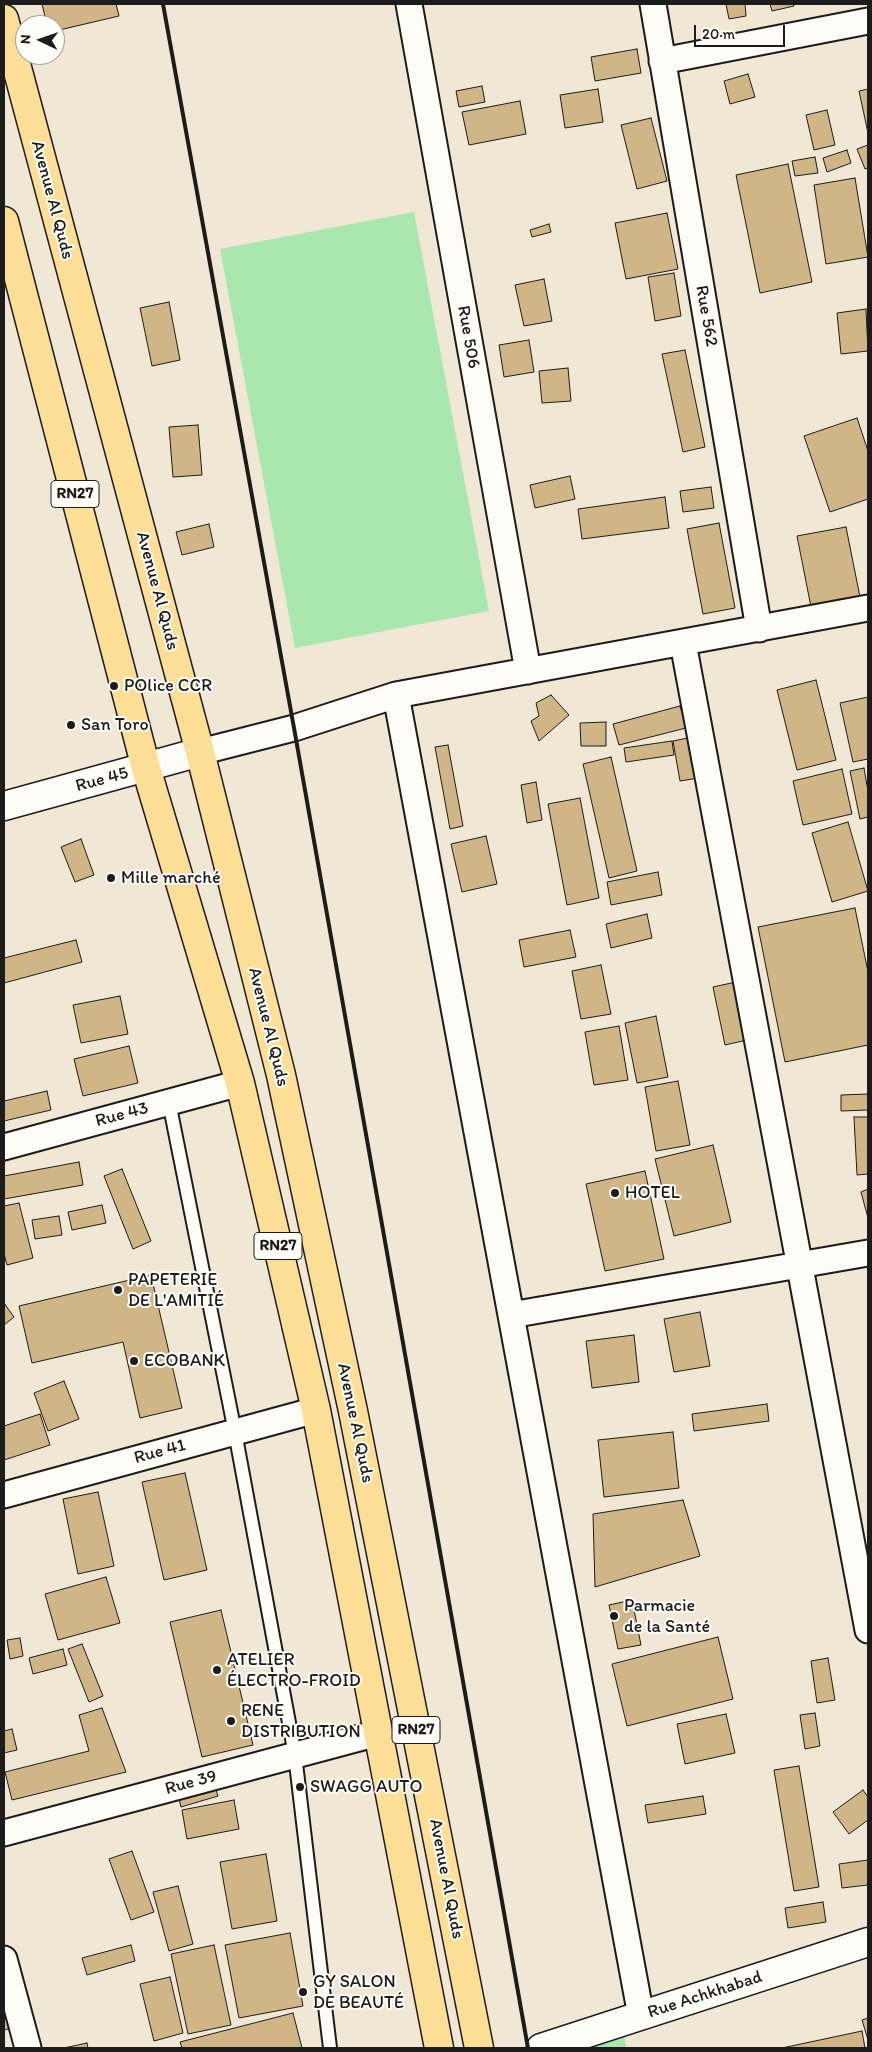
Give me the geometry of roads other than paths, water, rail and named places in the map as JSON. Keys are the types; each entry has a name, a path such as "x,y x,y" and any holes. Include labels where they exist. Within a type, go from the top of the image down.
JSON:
{"main road":[{"name":"Avenue Al Quds","path":"4,19 200,752 281,1076 351,1401 479,2048"},
{"name":"Avenue Al Quds","path":"4,221 146,768 240,1083 316,1410 439,2048"}],"street":[{"name":"Rue 506","path":"409,4 528,671"},
{"name":"Rue 562","path":"653,4 759,628"},
{"path":"662,61 868,22"},
{"path":"200,752 294,728 396,695 868,608"},
{"path":"683,643 868,1630"},
{"path":"396,695 641,2016"},
{"name":"Rue 45","path":"4,806 200,752"},
{"name":"Rue 43","path":"4,1147 240,1083"},
{"path":"511,1315 868,1253"},
{"name":"Rue 41","path":"4,1495 316,1410"},
{"name":"Rue 39","path":"4,1833 378,1732"},
{"name":"Rue Achkhabad","path":"541,2048 868,1942"},
{"path":"4,1959 28,2048"}],"lane":[{"path":"169,1102 235,1432 295,1755 330,2048"}],"railway":[{"path":"163,4 294,728 528,2048"}],"place":[{"name":"POlice CCR","path":"114,686"},
{"name":"San Toro","path":"71,725"},
{"name":"Mille marché","path":"111,878"},
{"name":"HOTEL","path":"615,1193"},
{"name":"PAPETERIE DE L'AMITIÉ","path":"118,1290"},
{"name":"ECOBANK","path":"134,1361"},
{"name":"Parmacie de la Santé","path":"614,1616"},
{"name":"ATELIER ÉLECTRO-FROID","path":"217,1670"},
{"name":"RENE DISTRIBUTION","path":"231,1721"},
{"name":"SWAGG AUTO","path":"300,1787"},
{"name":"GY SALON DE BEAUTÉ","path":"303,1992"}]}
